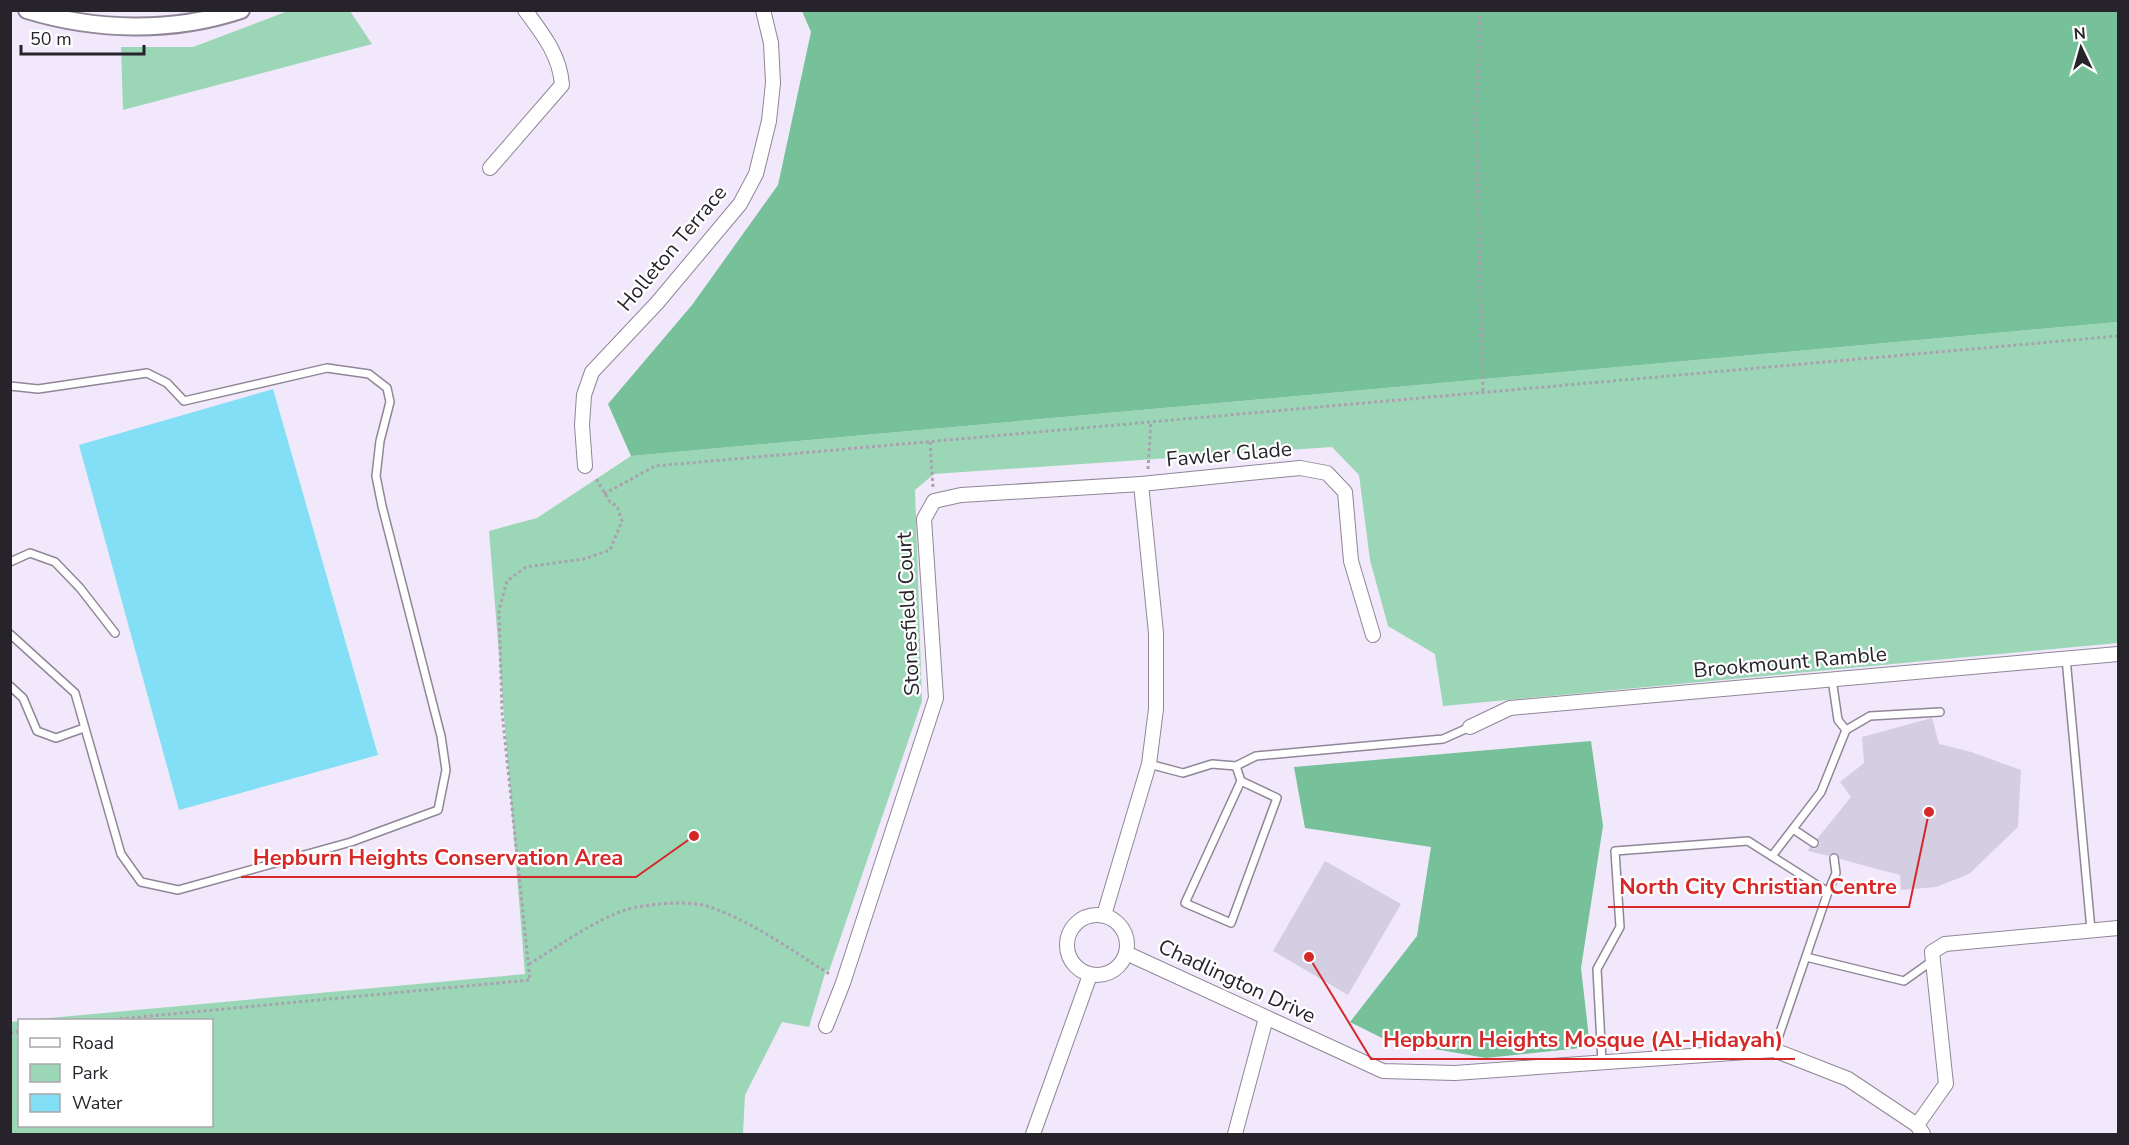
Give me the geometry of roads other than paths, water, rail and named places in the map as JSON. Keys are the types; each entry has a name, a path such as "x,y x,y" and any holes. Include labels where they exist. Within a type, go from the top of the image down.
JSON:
{"street":[{"path":"27,10 80,24 141,27 214,19 241,10"},
{"path":"490,168 562,85 561,68 556,57 525,10"},
{"name":"Holleton Terrace","path":"585,466 582,425 584,394 592,372 657,303 740,204 756,174 769,121 773,83 771,44 763,10"},
{"name":"Fawler Glade","path":"1141,484 1300,468 1327,473 1345,492 1351,561 1373,635"},
{"path":"1104,915 1149,764 1156,709 1156,633 1141,484"},
{"name":"Stonesfield Court","path":"826,1026 843,982 936,698 924,519 934,501 961,495 1141,484"},
{"name":"Brookmount Ramble","path":"1470,728 1510,708 2118,654"},
{"path":"1094,914 1104,915 1113,919 1121,927 1126,936 1126,953 1122,963 1114,970 1104,974 1090,975 1072,963 1067,954 1066,944 1069,932 1075,923 1083,917 1094,914"},
{"path":"1920,1130 1946,1084 1932,952 1945,944 2118,928"},
{"name":"Chadlington Drive","path":"1126,953 1383,1071 1455,1073 1774,1050 1848,1079 1920,1130"},
{"path":"1033,1134 1090,975"},
{"path":"1235,1134 1266,1018"}],"lane":[{"path":"10,386 38,389 147,374 167,383 184,401 327,368 369,374 387,388 390,402 380,441 376,476 384,518 441,736 446,770 438,810 351,842 178,890 141,882 121,854 75,693 10,634"},
{"path":"10,562 30,554 55,562 80,588 115,633"},
{"path":"2066,658 2091,930"},
{"path":"1832,679 1838,720 1846,730"},
{"path":"10,686 23,698 37,732 56,738 84,728"},
{"path":"1772,856 1821,792 1846,730 1870,716 1940,712"},
{"path":"1149,764 1184,773 1212,764 1236,766 1256,756 1443,740 1470,728"},
{"path":"1236,766 1241,781 1185,903 1231,923 1277,798 1241,781"},
{"path":"1793,829 1814,843"},
{"path":"1602,1062 1597,969 1620,927 1615,851 1748,841 1828,892"},
{"path":"1774,1050 1836,873 1834,858"},
{"path":"1806,957 1904,981 1933,960"}],"water":[{"path":"273,389 378,755 179,810 79,445"}],"place":[{"name":"North City Christian Centre","path":"1929,812"},
{"name":"Hepburn Heights Conservation Area","path":"694,836"},
{"name":"Hepburn Heights Mosque (Al-Hidayah)","path":"1309,957"}]}
